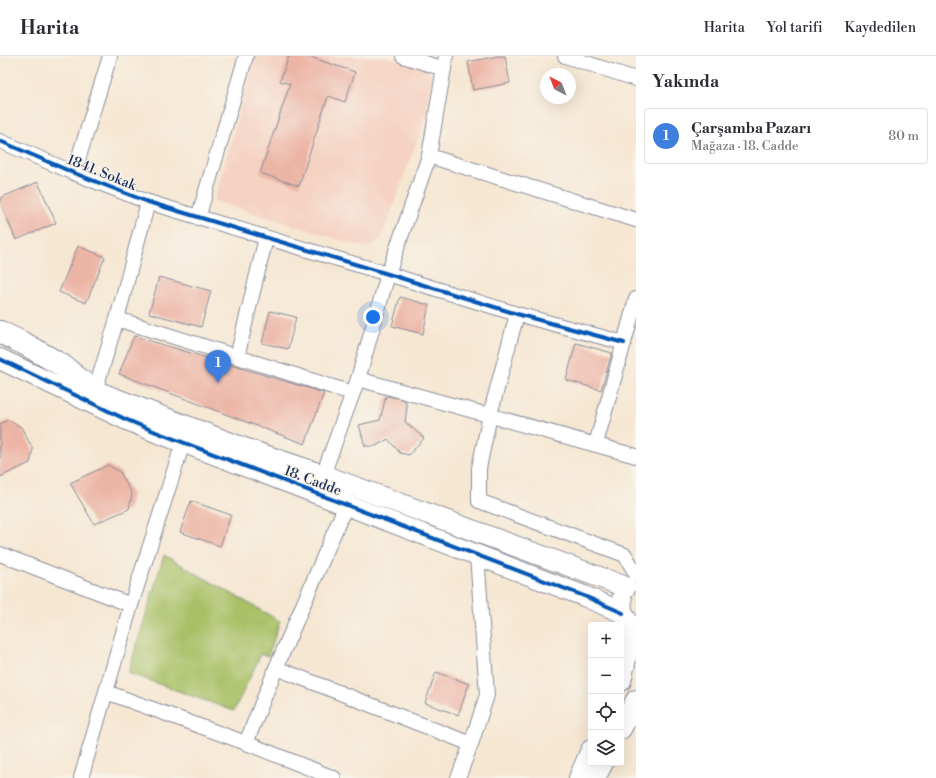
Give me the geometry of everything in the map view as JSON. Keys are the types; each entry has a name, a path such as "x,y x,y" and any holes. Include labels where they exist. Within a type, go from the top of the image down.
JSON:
{"main road":[{"path":"0,332 25,344 63,366 92,390"}],"street":[{"path":"74,173 110,56"},
{"path":"198,218 246,56"},
{"path":"323,475 358,379 388,274 429,156 445,62 403,56"},
{"path":"564,56 636,79"},
{"name":"1841. Sokak","path":"0,141 74,173 148,202 517,314 624,343"},
{"path":"429,156 636,220"},
{"path":"92,390 117,319 148,202"},
{"path":"237,357 266,238"},
{"path":"596,444 636,299"},
{"path":"517,314 490,415 479,468 479,501 625,555 633,580 622,595 621,604 631,623 624,664"},
{"path":"117,319 352,393"},
{"name":"18. Cadde","path":"0,347 54,374 92,390 244,448 633,580"},
{"name":"18. Cadde","path":"0,359 125,419 156,432 584,596 631,623"},
{"path":"0,372 87,413 156,432"},
{"path":"358,379 636,456"},
{"path":"81,778 131,605 183,443"},
{"path":"246,743 276,668 346,505"},
{"path":"0,554 131,605"},
{"path":"458,778 487,695 477,555"},
{"path":"276,668 471,744"},
{"path":"106,692 246,743 334,778"},
{"path":"624,722 636,700"},
{"path":"579,778 588,757"},
{"path":"595,778 601,766"}],"shaded area":[{"path":"255,56 385,56 426,68 432,77 427,113 381,239 367,248 214,201"}],"green space":[{"path":"164,555 280,621 268,656 261,654 234,711 128,673"}],"building":[{"path":"289,56 307,56 355,72 345,102 328,96 299,186 260,173 290,84 280,81"},
{"path":"505,56 510,83 473,90 468,62"},
{"path":"38,182 56,223 16,240 0,202 0,198"},
{"path":"78,246 105,257 86,303 59,292"},
{"path":"159,277 211,291 201,327 149,313"},
{"path":"400,297 429,305 423,334 392,326"},
{"path":"270,311 296,317 288,349 262,343"},
{"path":"134,336 324,393 305,444 119,374"},
{"path":"576,343 612,353 601,390 566,380"},
{"path":"386,396 404,399 407,407 405,422 424,438 409,455 400,453 388,439 376,446 365,446 359,425 380,420"},
{"path":"8,420 21,427 33,449 30,463 0,477 0,424"},
{"path":"108,465 120,472 132,494 129,509 94,524 70,483"},
{"path":"191,501 231,515 220,546 180,532"},
{"path":"436,672 469,684 458,715 425,703"}],"cycle path":[{"path":"0,141 74,173 148,202 517,314 624,343"},
{"path":"0,359 125,419 156,432 584,596 623,613"}],"place":[{"name":"Çarşamba Pazarı","path":"218,383"}]}
